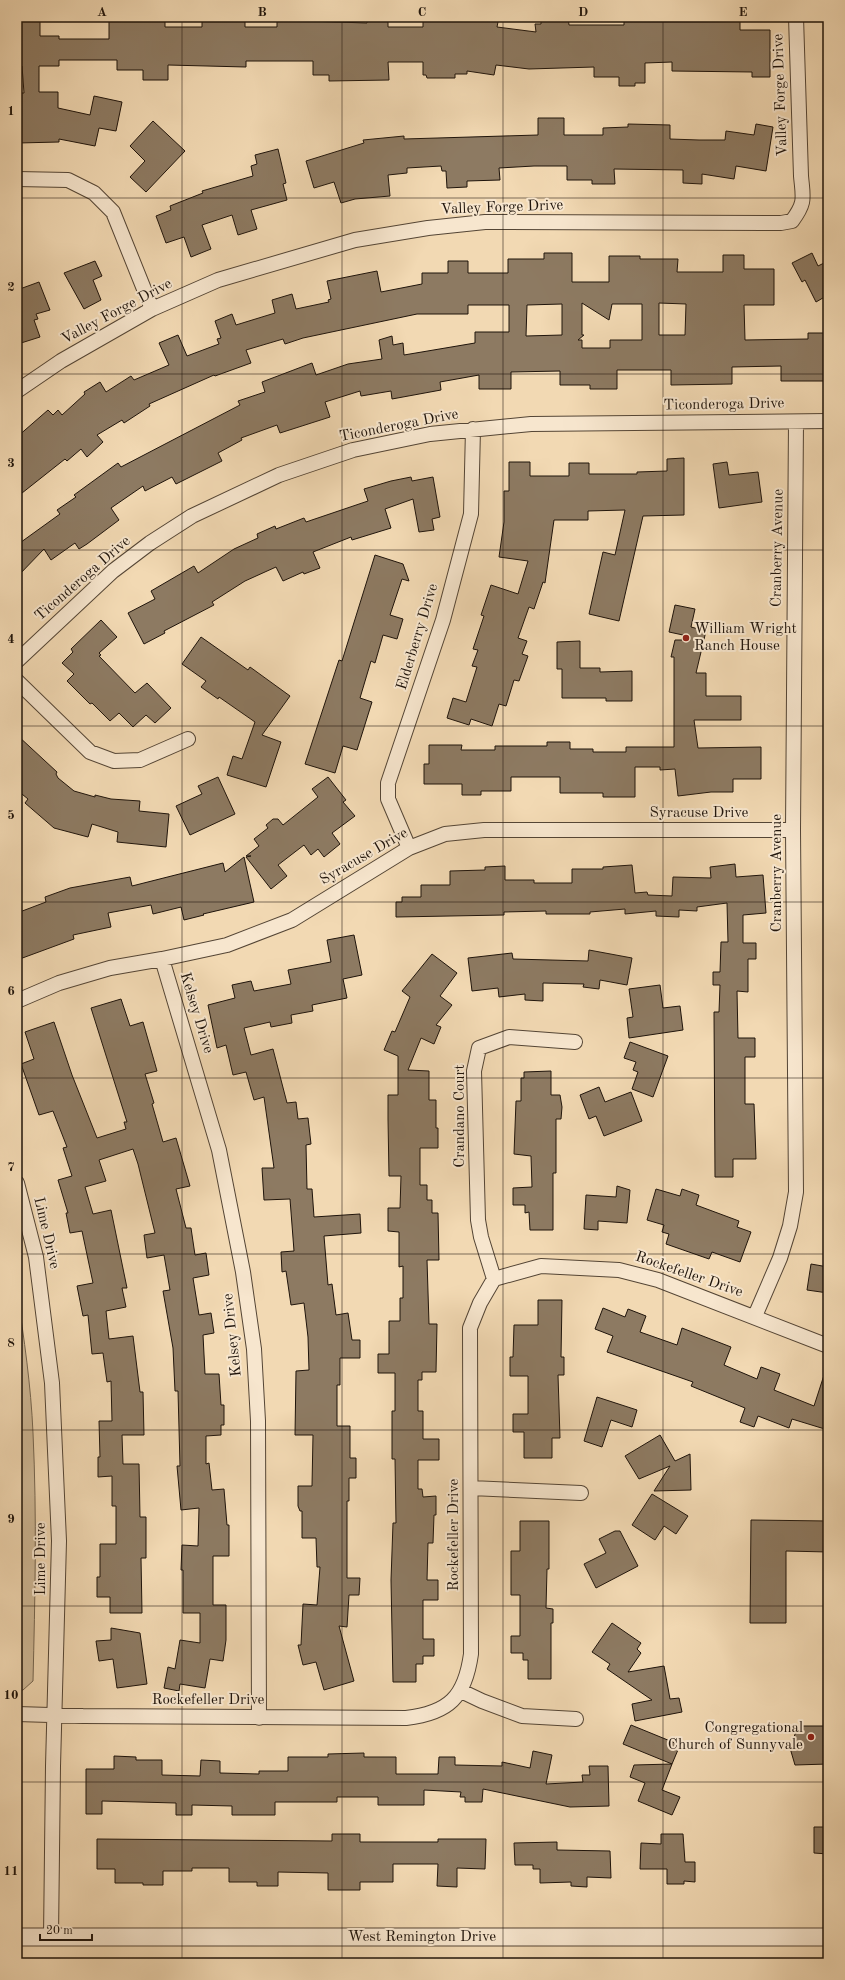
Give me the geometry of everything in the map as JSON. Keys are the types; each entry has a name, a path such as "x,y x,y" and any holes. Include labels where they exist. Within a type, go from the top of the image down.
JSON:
{"street":[{"name":"Valley Forge Drive","path":"17,391 61,361 152,309 218,280 282,260 355,240 428,228 484,222 781,223 792,221 803,204 804,197 801,176 796,17"},
{"path":"17,179 68,180 94,193 113,212 152,309"},
{"name":"Ticonderoga Drive","path":"17,661 113,571 150,543 192,516 279,475 353,450 430,434 531,424 828,421"},
{"name":"Cranberry Avenue","path":"755,1316 782,1252 790,1226 796,1192 793,830 796,422"},
{"name":"Elderberry Drive","path":"409,848 388,799 388,783 443,620 471,514 473,429"},
{"path":"17,681 90,752 114,761 140,760 188,739"},
{"name":"Syracuse Drive","path":"17,1001 59,982 110,968 227,945 292,920 409,848 445,834 484,830 793,830"},
{"name":"Kelsey Drive","path":"162,959 219,1150 243,1272 254,1349 258,1421 259,1718"},
{"name":"Crandano Court","path":"494,1279 481,1238 478,1220 474,1071 479,1048 508,1037 575,1042"},
{"name":"Lime Drive","path":"17,1183 36,1257 52,1383 59,1541 51,1937"},
{"name":"Rockefeller Drive","path":"17,1714 55,1716 406,1718 424,1716 438,1711 450,1704 461,1691 468,1674 471,1654 470,1328 480,1302 494,1279 541,1266 619,1270 658,1280 755,1316 828,1346"},
{"path":"471,1488 582,1493"},
{"path":"461,1691 482,1701 522,1716 576,1719"},
{"name":"West Remington Drive","path":"17,1937 828,1937"}],"shaded area":[{"path":"17,1292 31,1398 34,1464 35,1588 33,1681 23,1690 17,1691"}],"building":[{"path":"19,17 40,17 40,36 59,36 59,39 109,39 109,17 165,18 165,27 202,27 202,17 245,17 245,27 277,27 277,20 367,23 367,19 388,19 388,27 423,27 423,17 442,17 442,21 481,21 481,17 499,17 497,27 536,32 535,24 541,24 541,17 568,17 569,25 624,25 624,17 694,17 694,20 720,20 720,17 740,17 740,30 770,30 770,77 752,77 752,72 672,71 672,62 645,63 645,83 635,83 635,86 619,86 619,77 594,77 594,67 529,69 496,65 494,75 467,71 467,74 455,74 455,78 427,78 426,75 423,75 423,62 388,62 389,80 329,81 329,75 313,75 313,61 246,61 246,67 168,65 168,80 143,80 143,70 117,70 117,60 59,60 59,66 39,66 39,92 58,92 58,108 90,115 94,96 122,102 116,131 99,128 95,146 59,139 59,142 18,143 18,93 24,93 22,66 19,66"},
{"path":"538,118 564,118 564,135 603,135 603,128 628,127 628,124 670,125 670,139 725,140 726,131 754,135 756,124 773,127 766,171 736,166 734,179 702,174 702,184 683,183 683,170 614,169 615,184 592,184 592,180 567,180 567,166 534,166 499,168 500,180 467,181 467,187 447,188 446,171 442,171 441,166 407,168 407,173 388,175 390,196 355,199 341,203 334,182 314,188 306,161 364,143 363,140 404,136 404,139 538,135"},
{"path":"153,121 185,151 146,192 130,177 145,161 130,146"},
{"path":"278,149 286,183 283,184 287,200 251,210 257,229 238,235 232,215 202,225 211,249 191,257 184,237 166,243 156,216 171,210 170,206 203,193 202,191 253,176 251,166 257,164 255,155"},
{"path":"544,253 572,253 572,282 609,282 609,256 640,256 640,259 678,259 677,272 723,272 723,255 744,255 744,269 774,269 774,305 744,305 745,340 808,339 808,333 828,333 828,381 781,381 781,366 732,367 732,384 671,385 671,370 617,370 617,389 590,389 590,385 560,385 560,371 511,372 511,389 479,389 479,375 440,382 441,390 392,399 391,391 361,396 360,391 325,402 330,417 280,433 277,425 241,438 242,440 218,453 222,461 176,484 172,477 145,491 143,486 111,508 119,520 87,544 79,549 75,543 51,560 44,549 17,577 17,545 60,514 57,510 76,497 74,495 118,463 121,467 240,405 238,401 265,392 262,382 312,363 316,375 348,364 382,359 379,340 392,336 393,345 403,343 404,355 475,343 475,332 509,332 509,305 468,305 468,314 417,314 303,338 285,344 283,339 246,350 251,363 215,376 214,375 149,404 150,406 124,423 122,420 97,435 103,442 87,457 81,449 67,461 65,459 17,497 17,437 48,410 53,415 58,410 62,415 85,394 84,392 100,382 106,392 131,376 134,380 169,365 159,343 178,335 187,356 219,344 217,339 221,338 215,321 232,314 236,325 275,313 272,300 292,294 296,309 329,302 328,300 331,299 327,281 377,271 381,292 422,284 422,273 448,273 448,261 468,261 468,273 508,273 508,259 544,259","holes":["582,303 609,320 612,304 642,304 642,340 610,340 610,348 582,348 582,340 578,340 584,335 582,335","659,303 686,304 685,335 659,335","562,304 562,335 526,336 527,305"]},
{"path":"812,253 818,266 828,261 828,295 816,302 805,280 802,282 792,263"},
{"path":"95,261 102,276 93,280 101,300 84,309 64,273"},
{"path":"39,282 50,310 36,314 38,319 34,320 40,337 21,343 17,332 17,290"},
{"path":"684,458 684,515 643,516 619,621 589,614 603,552 615,555 625,510 588,511 588,520 554,520 545,583 543,582 534,609 529,607 518,638 527,641 522,654 528,656 519,681 514,680 506,706 499,704 492,726 471,719 469,725 447,718 453,698 466,702 477,667 472,666 478,650 473,649 484,616 481,615 491,585 518,594 528,561 499,557 504,522 504,491 509,491 509,462 530,462 530,476 569,476 569,463 589,463 589,474 637,474 637,472 667,471 667,459"},
{"path":"727,462 729,475 758,472 762,502 719,508 713,464"},
{"path":"411,477 412,481 433,477 440,517 432,519 434,530 419,532 413,499 385,509 391,528 352,540 351,537 313,552 320,568 304,574 303,572 283,581 276,567 245,581 212,602 214,605 164,631 165,633 144,644 128,613 155,599 151,591 194,566 198,573 234,549 258,538 257,534 275,526 276,529 304,518 306,522 368,501 364,489"},
{"path":"375,555 403,564 409,581 402,579 390,615 403,619 397,639 383,635 375,663 371,661 360,698 372,702 357,750 343,746 335,773 305,764 339,660 342,661"},
{"path":"675,605 695,609 691,627 706,631 696,673 706,673 706,696 741,696 741,720 694,720 698,748 761,747 761,779 733,779 733,792 711,792 678,796 675,769 660,770 660,767 635,767 635,797 603,797 603,793 560,793 560,777 511,777 511,791 481,791 481,795 462,795 462,784 424,784 424,764 429,764 429,745 462,745 461,750 495,750 495,746 547,746 547,742 570,742 570,749 593,749 593,752 626,752 626,747 674,747 674,657 671,657 675,640 682,640 683,635 669,632"},
{"path":"101,620 117,637 99,653 101,655 99,656 135,693 147,683 171,708 155,723 146,715 133,727 119,713 110,721 67,681 74,674 62,663 73,652 71,649"},
{"path":"201,637 248,670 250,667 290,696 262,735 281,742 266,787 227,775 233,756 242,759 255,722 219,697 218,699 201,687 206,681 182,664"},
{"path":"580,641 580,668 600,668 600,672 632,671 632,701 606,701 606,698 562,698 562,669 557,669 557,642"},
{"path":"17,735 57,772 56,774 58,778 74,791 95,797 95,795 111,799 140,801 139,811 169,814 166,847 117,842 118,832 92,824 88,837 54,828 25,803 28,799 17,790"},
{"path":"218,777 235,814 190,835 176,806 202,794 198,786"},
{"path":"328,777 346,800 343,802 355,816 332,833 340,844 324,857 318,849 311,855 304,845 278,865 287,876 271,889 246,857 251,856 246,856 259,846 254,839 268,828 266,825 273,819 278,819 283,825 318,797 312,789"},
{"path":"244,857 254,902 184,920 181,907 153,914 151,905 108,913 111,927 73,935 74,939 17,960 17,913 46,902 45,897 70,888 130,877 132,886 223,863 225,872"},
{"path":"735,864 736,877 763,875 766,913 743,915 743,943 756,943 756,959 748,959 748,992 737,991 738,1038 755,1038 755,1057 745,1057 745,1104 754,1104 756,1159 733,1159 733,1177 715,1177 714,1012 719,1012 720,985 713,985 713,972 720,972 721,942 728,942 727,903 697,907 697,911 679,910 679,917 656,916 656,911 625,914 625,909 590,912 590,914 546,914 546,911 504,912 504,915 396,917 396,902 402,902 402,897 421,897 421,885 450,885 450,871 485,870 485,867 505,866 505,880 534,880 534,883 572,883 572,869 603,869 603,867 632,865 635,893 647,892 648,895 672,896 673,877 711,878 710,867"},
{"path":"354,935 362,975 343,979 347,998 312,1005 313,1011 291,1015 292,1023 271,1027 270,1022 244,1028 251,1055 273,1049 287,1103 296,1102 298,1119 308,1118 311,1144 306,1145 307,1189 312,1189 314,1217 360,1214 361,1233 324,1236 328,1285 332,1284 336,1315 348,1313 352,1340 360,1340 360,1358 340,1358 340,1385 337,1385 337,1426 350,1426 350,1458 356,1458 356,1478 349,1478 349,1501 347,1501 347,1578 360,1578 359,1595 349,1595 347,1627 339,1626 354,1681 324,1690 316,1662 303,1665 298,1645 301,1645 303,1604 317,1605 320,1567 317,1567 316,1538 302,1538 302,1511 300,1511 298,1506 298,1486 312,1486 313,1435 295,1435 296,1371 309,1370 308,1337 304,1303 291,1305 286,1271 282,1272 281,1252 294,1251 290,1199 264,1200 262,1168 274,1168 264,1097 254,1100 246,1072 233,1075 226,1045 217,1048 208,1005 235,998 232,985 251,981 254,991 291,984 288,970 331,962 327,940"},
{"path":"589,950 632,958 627,985 600,980 599,989 583,987 584,984 543,983 543,1001 525,1000 525,994 499,997 498,988 472,991 468,958 512,953 513,959 588,961"},
{"path":"432,954 457,973 440,996 452,1005 436,1025 441,1027 434,1044 421,1038 408,1070 429,1071 429,1100 436,1100 436,1128 438,1128 438,1148 420,1148 420,1185 427,1185 427,1200 432,1200 432,1213 438,1213 439,1260 427,1260 429,1324 437,1324 436,1372 422,1372 422,1380 418,1380 418,1411 423,1411 423,1439 439,1439 439,1460 418,1460 418,1489 422,1489 423,1497 436,1496 436,1515 434,1515 433,1543 428,1543 427,1580 438,1580 438,1600 423,1600 423,1639 434,1639 434,1656 423,1656 423,1664 416,1664 416,1682 393,1682 391,1580 393,1523 396,1523 395,1459 392,1459 392,1411 395,1411 395,1373 378,1373 378,1354 389,1354 389,1321 400,1321 400,1298 403,1298 403,1266 399,1267 399,1232 388,1231 388,1208 400,1208 401,1176 389,1176 388,1119 388,1095 398,1095 398,1056 384,1050 392,1031 395,1032 410,997 402,991"},
{"path":"660,985 663,1008 680,1006 683,1030 629,1038 627,1018 633,1017 629,989"},
{"path":"121,999 130,1026 143,1022 157,1071 145,1074 154,1103 152,1104 163,1142 176,1138 190,1186 176,1189 186,1228 191,1228 195,1255 206,1253 209,1275 193,1278 199,1315 211,1313 214,1333 203,1335 205,1374 219,1374 221,1405 224,1405 224,1425 221,1425 221,1435 206,1436 206,1464 209,1463 212,1490 224,1489 227,1525 229,1525 229,1556 213,1556 213,1605 226,1605 226,1640 223,1661 210,1659 205,1688 180,1684 179,1691 164,1688 168,1667 175,1669 180,1640 200,1643 200,1613 183,1613 183,1570 181,1570 182,1545 198,1546 199,1508 181,1510 177,1466 180,1466 178,1391 175,1391 173,1348 163,1291 170,1290 164,1255 147,1258 144,1235 155,1233 133,1149 99,1160 106,1181 85,1187 93,1214 111,1210 127,1288 122,1288 126,1307 106,1311 109,1339 133,1336 140,1392 143,1392 144,1435 122,1435 123,1464 139,1464 140,1517 146,1517 146,1558 141,1558 142,1613 110,1613 110,1597 97,1597 97,1577 100,1577 100,1544 116,1544 116,1506 112,1506 112,1476 98,1477 98,1457 100,1457 99,1421 112,1421 111,1381 107,1382 103,1353 92,1354 88,1315 83,1316 77,1286 93,1283 82,1231 70,1233 66,1213 68,1213 58,1180 72,1176 63,1148 67,1147 53,1111 39,1115 21,1064 34,1059 25,1032 54,1022 72,1075 97,1138 126,1129 124,1122 127,1122 91,1008"},
{"path":"630,1042 668,1056 653,1097 632,1089 638,1072 633,1070 636,1062 624,1058"},
{"path":"551,1071 551,1095 560,1095 562,1107 561,1119 556,1119 556,1173 553,1173 553,1230 530,1230 529,1212 525,1213 525,1205 513,1205 513,1188 532,1187 531,1156 514,1154 516,1101 521,1101 521,1078 524,1078 524,1072"},
{"path":"599,1087 605,1102 631,1092 642,1121 604,1136 596,1116 589,1119 580,1095"},
{"path":"617,1186 630,1190 627,1223 598,1221 598,1230 584,1229 586,1195 616,1197"},
{"path":"656,1189 680,1196 682,1189 699,1195 696,1205 739,1221 737,1227 751,1232 740,1262 712,1252 709,1259 666,1244 669,1234 662,1232 664,1225 647,1220"},
{"path":"811,1264 828,1267 828,1293 807,1290"},
{"path":"538,1300 562,1300 561,1357 564,1357 564,1375 558,1375 560,1438 552,1438 552,1458 524,1458 524,1432 513,1432 513,1414 528,1414 528,1376 510,1376 510,1357 513,1357 514,1325 538,1325"},
{"path":"603,1308 625,1317 628,1309 646,1316 640,1332 677,1345 682,1328 731,1347 724,1365 757,1379 761,1367 780,1374 774,1390 814,1406 825,1372 828,1373 828,1430 792,1419 789,1428 758,1416 754,1427 740,1422 745,1408 691,1386 693,1382 607,1352 613,1336 595,1329"},
{"path":"597,1397 637,1410 632,1427 611,1420 602,1447 584,1441"},
{"path":"660,1435 675,1461 690,1454 691,1490 654,1491 670,1466 639,1479 625,1456"},
{"path":"652,1494 688,1516 676,1534 664,1526 655,1540 632,1525"},
{"path":"751,1520 828,1521 828,1552 786,1551 786,1623 750,1623"},
{"path":"520,1521 549,1521 549,1569 547,1569 546,1608 553,1609 553,1623 551,1623 551,1679 528,1679 528,1660 523,1660 523,1653 511,1653 511,1636 520,1636 520,1595 511,1595 511,1551 520,1551"},
{"path":"615,1531 620,1531 638,1566 596,1588 584,1564 606,1553 599,1539"},
{"path":"612,1623 641,1643 637,1649 641,1653 628,1672 664,1666 670,1699 679,1698 682,1712 635,1721 632,1704 652,1700 607,1669 610,1664 592,1652"},
{"path":"111,1628 140,1633 147,1684 117,1688 113,1659 99,1661 96,1641 111,1640"},
{"path":"631,1725 680,1745 672,1764 623,1744"},
{"name":"Congregational Church of Sunnyvale","path":"798,1726 828,1726 828,1764 795,1765 790,1748"},
{"path":"533,1751 552,1755 546,1784 583,1782 582,1775 590,1775 589,1766 608,1766 609,1806 570,1807 483,1789 482,1802 465,1802 465,1797 460,1797 461,1792 424,1790 424,1805 378,1805 378,1797 337,1797 337,1802 275,1802 275,1815 232,1815 232,1806 192,1805 192,1815 176,1815 176,1803 102,1801 102,1814 86,1814 86,1769 114,1769 114,1756 136,1757 136,1760 162,1760 162,1775 200,1776 201,1760 220,1761 220,1773 259,1774 259,1771 288,1771 288,1757 328,1757 328,1754 364,1753 364,1757 396,1757 396,1774 438,1774 439,1757 455,1757 455,1765 502,1766 502,1762 530,1768"},
{"path":"672,1764 662,1790 680,1797 672,1815 638,1801 645,1783 630,1777 634,1765"},
{"path":"814,1827 828,1827 828,1854 814,1853"},
{"path":"332,1834 360,1834 360,1842 438,1842 438,1839 486,1839 485,1869 457,1868 457,1887 437,1886 438,1864 393,1864 393,1882 360,1882 360,1890 328,1890 328,1873 278,1872 278,1886 257,1886 257,1882 229,1882 229,1868 192,1868 192,1871 163,1871 163,1885 143,1885 143,1883 115,1883 115,1869 97,1869 97,1839 332,1841"},
{"path":"661,1834 683,1834 685,1862 695,1862 695,1882 684,1881 684,1884 667,1884 667,1869 640,1869 641,1843 661,1844"},
{"path":"557,1842 557,1850 610,1851 611,1878 587,1877 587,1887 571,1886 571,1882 540,1883 540,1869 533,1869 533,1865 515,1865 514,1843"}],"place":[{"name":"William Wright Ranch House","path":"686,638"},
{"name":"Congregational Church of Sunnyvale","path":"811,1737"}]}
